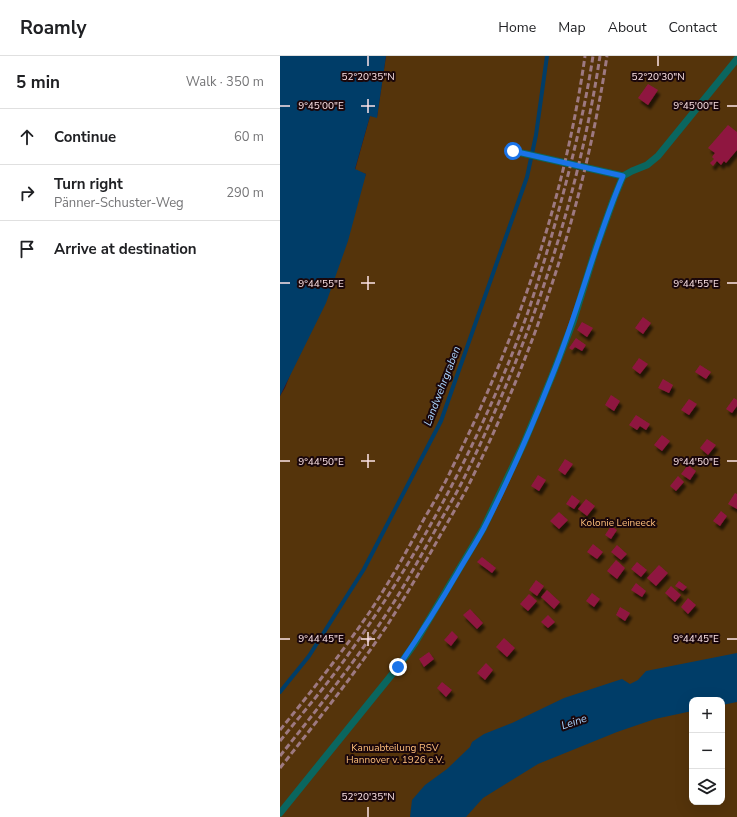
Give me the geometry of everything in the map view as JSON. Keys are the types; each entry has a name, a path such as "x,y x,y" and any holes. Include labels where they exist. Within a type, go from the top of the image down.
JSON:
{"lane":[{"path":"280,813 398,667 415,643 483,529 524,443 558,362 573,322 614,198 623,176 647,165 658,156 737,59"},
{"path":"513,151 623,176"}],"green space":[{"path":"386,56 737,56 737,817 280,817 280,396 285,388 366,174 355,170 370,116 377,117"}],"water":[{"path":"280,56 386,56 377,118 370,116 355,169 366,174 348,241 326,303 280,396"},
{"name":"Leine","path":"737,653 737,702 725,704 725,697 689,697 689,712 655,719 617,732 538,764 483,798 466,817 410,817 412,800 425,785 447,769 470,747 472,742 484,734 512,723 564,698 622,679 630,684 638,680 646,671"}],"building":[{"path":"648,84 658,90 648,105 638,98"},
{"path":"728,125 737,132 737,150 726,163 724,161 721,165 717,161 713,166 710,163 714,159 712,157 715,153 708,148"},
{"path":"643,317 651,323 643,334 635,328"},
{"path":"582,322 593,328 587,337 577,330"},
{"path":"576,338 586,345 582,351 575,347 572,350 569,348"},
{"path":"639,358 648,364 640,374 632,368"},
{"path":"700,365 711,372 706,379 695,372"},
{"path":"663,379 673,385 669,393 658,388"},
{"path":"611,395 620,401 614,411 605,405"},
{"path":"734,398 737,400 737,406 732,413 726,409"},
{"path":"689,399 697,404 689,415 681,410"},
{"path":"636,415 650,424 646,430 640,426 637,430 629,425"},
{"path":"662,435 670,441 662,451 654,445"},
{"path":"707,439 716,445 708,455 700,448"},
{"path":"565,459 573,464 565,475 558,470"},
{"path":"688,465 696,471 690,480 681,474"},
{"path":"538,475 546,480 539,491 531,486"},
{"path":"678,476 684,482 676,491 670,486"},
{"path":"735,493 737,494 737,509 728,504"},
{"path":"572,495 580,501 574,509 566,504"},
{"path":"586,499 595,506 587,516 578,509"},
{"path":"721,511 727,516 720,526 713,521"},
{"path":"559,512 568,520 559,529 550,521"},
{"path":"611,526 617,530 611,539 605,535"},
{"path":"593,544 603,552 597,559 587,552"},
{"path":"617,545 627,554 621,560 611,552"},
{"path":"482,557 496,568 492,573 477,562"},
{"path":"616,560 625,568 617,579 607,571"},
{"path":"637,562 647,570 641,577 631,569"},
{"path":"659,565 668,573 656,586 647,578"},
{"path":"536,580 544,586 537,596 529,590"},
{"path":"679,581 687,587 683,591 675,586"},
{"path":"636,583 646,591 642,597 631,590"},
{"path":"671,586 681,595 675,602 665,593"},
{"path":"547,590 560,602 554,609 541,597"},
{"path":"592,593 600,599 594,607 586,601"},
{"path":"529,594 537,601 528,611 520,604"},
{"path":"688,598 696,605 688,614 681,607"},
{"path":"620,607 630,613 625,621 616,615"},
{"path":"470,609 483,623 477,629 463,615"},
{"path":"548,615 555,622 548,628 541,622"},
{"path":"452,631 458,637 451,646 444,640"},
{"path":"504,638 515,648 507,657 496,647"},
{"path":"429,652 434,659 424,667 419,659"},
{"path":"486,663 493,670 485,680 477,673"},
{"path":"442,682 452,690 446,697 437,688"}],"waterway":[{"name":"Landwehrgraben","path":"280,692 309,656 364,569 441,421 527,177 536,135 547,56"}],"railway":[{"path":"280,730 337,658 384,590 450,473 476,417 498,368 536,266 565,162 585,56"},
{"path":"280,741 340,666 396,583 446,496 491,405 528,312 547,250 578,135 593,56"},
{"path":"280,756 345,673 389,610 456,493 490,422 512,372 531,321 565,217 591,110 600,56"},
{"path":"280,768 322,715 388,624 462,497 497,426 538,324 572,218 598,111 607,56"}],"route":[{"path":"398,667 415,643 483,529 524,443 573,322 596,248 623,176 513,151"}],"park label":[{"name":"Kolonie Leineeck","path":"618,523"},
{"name":"Kanuabteilung RSV Hannover v. 1926 e.V.","path":"395,754"}]}
